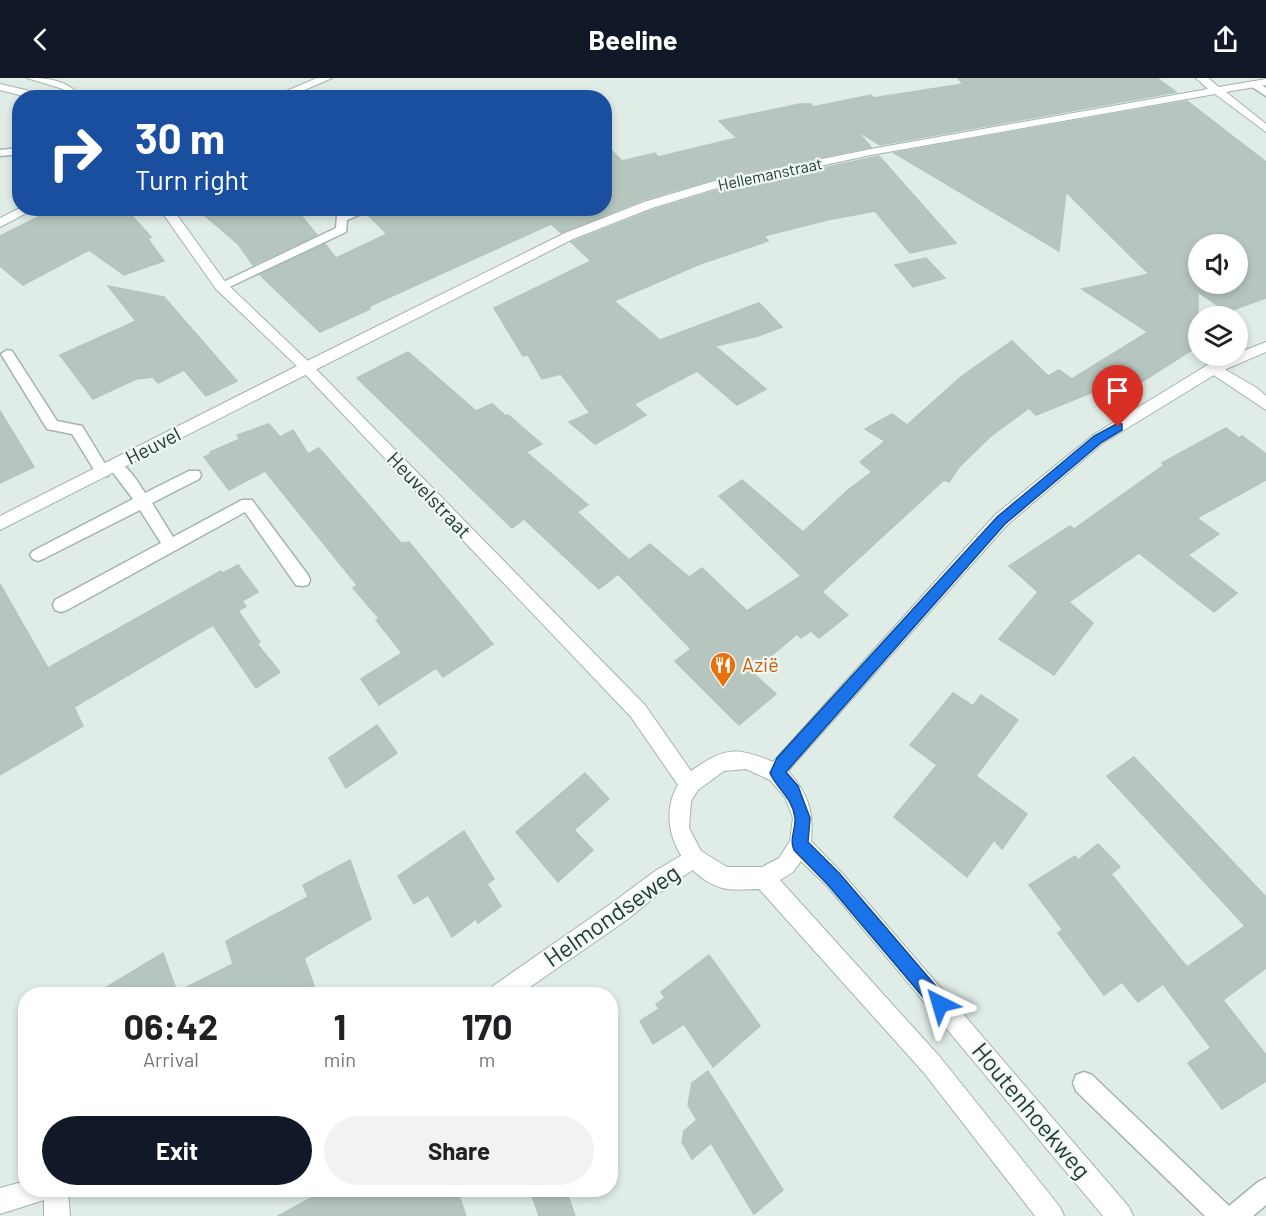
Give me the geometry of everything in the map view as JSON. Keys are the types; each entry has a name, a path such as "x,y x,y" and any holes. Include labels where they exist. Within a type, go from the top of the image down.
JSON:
{"street":[{"path":"32,78 67,87 70,90"},
{"path":"295,90 327,78"},
{"path":"1201,78 1266,129"},
{"name":"Hellemanstraat","path":"306,367 569,236 648,205 711,186 871,152 1261,84"},
{"path":"0,223 14,216"},
{"name":"Heuvelstraat","path":"171,216 221,286 306,367 638,711 683,777 691,783"},
{"path":"777,773 782,763 843,694 1001,520 1098,439 1214,368 1266,347"},
{"name":"Heuvel","path":"0,524 306,367"},
{"path":"1214,368 1252,392 1266,405"},
{"path":"747,760 777,773 793,791 803,818 800,845 786,865 764,878 724,878 694,858 679,829 681,799 691,783 720,762 747,760"},
{"name":"Houtenhoekweg","path":"800,845 835,880 1120,1216"},
{"name":"Helmondseweg","path":"511,987 620,911 662,878 694,858"},
{"path":"764,878 932,1065 1051,1216"},
{"path":"0,1201 18,1196"},
{"path":"56,1197 57,1216"}],"lane":[{"path":"1261,84 1266,93"},
{"path":"221,286 342,230 341,218 347,216"},
{"path":"7,354 52,425 77,430 109,469 130,482 171,544"},
{"path":"38,555 194,475"},
{"path":"61,605 247,504 302,580"},
{"path":"1084,1083 1222,1216"},
{"path":"1235,1216 1266,1190"}],"building":[{"path":"958,78 1157,78 1176,92 880,145 856,130 871,147 711,180 643,200 612,212 612,151 622,161 655,153 658,157 737,138 719,121 800,104 811,104 813,107 871,95 873,98 963,84"},
{"path":"1187,101 1266,162 1266,298 1244,306 1218,306 1201,294 1248,294 1248,234 1188,234 1188,294 1198,294 1198,306 1188,306 1188,352 1121,395 1108,386 1036,415 1029,408 991,436 959,467 949,482 944,480 822,592 848,615 819,638 811,631 801,638 797,634 752,672 776,694 739,725 675,661 691,649 618,574 599,589 524,519 512,528 357,378 408,352 476,411 492,404 542,444 526,452 588,505 577,512 629,560 650,544 689,577 702,568 747,611 801,576 719,496 742,480 803,532 848,490 872,472 860,462 885,441 865,429 892,414 907,425 962,376 1012,341 1048,376 1059,370 1072,379 1148,332 1082,289 1149,274 1066,192 1059,251 894,153"},
{"path":"879,156 956,243 910,253 875,211 764,236 768,241 700,264 614,301 660,340 759,303 782,327 758,336 715,346 766,389 737,405 697,371 634,404 646,415 595,444 569,422 590,413 561,374 542,379 528,355 523,356 494,308 591,261 571,242 653,210 715,191"},
{"path":"40,216 132,216 151,237 148,239 164,261 124,275 89,250 23,285 0,266 0,236"},
{"path":"205,216 302,216 317,235 253,265 238,244"},
{"path":"369,216 603,216 561,233 551,224 370,306 370,309 320,332 260,275 325,244 336,258 387,234"},
{"path":"926,258 945,278 913,287 895,265"},
{"path":"108,286 164,297 237,381 206,396 184,370 158,383 153,377 136,379 93,399 60,355 136,321"},
{"path":"0,411 34,467 0,483"},
{"path":"269,424 280,437 293,430 308,454 319,448 401,543 409,542 493,644 443,677 436,668 379,705 361,679 402,653 376,620 379,618 353,588 357,585 265,471 229,490 204,457 240,439 237,435"},
{"path":"1226,428 1239,438 1242,436 1266,454 1266,480 1197,518 1219,534 1188,555 1237,593 1214,612 1139,553 1069,602 1093,623 1054,675 999,639 1038,592 1009,566 1070,526 1074,529 1164,465 1162,463"},
{"path":"238,565 258,592 242,601 246,606 238,611 260,642 257,644 280,672 256,688 213,625 74,707 83,726 0,775 0,584 48,668 221,571 223,573"},
{"path":"953,693 973,706 981,695 1018,720 976,776 1027,814 1002,849 994,840 967,877 894,817 937,765 910,745"},
{"path":"377,725 397,753 346,788 329,758"},
{"path":"1134,757 1266,897 1266,968 1223,1000 1266,1055 1266,1081 1222,1109 1188,1063 1211,1048 1163,984 1138,1002 1122,982 1104,995 1058,933 1063,930 1029,885 1075,856 1078,860 1098,844 1120,867 1111,874 1187,967 1245,926 1107,776"},
{"path":"585,773 609,799 574,830 593,850 558,882 516,832"},
{"path":"464,831 494,879 487,884 501,906 478,923 476,919 452,937 428,895 414,904 398,876"},
{"path":"350,860 371,919 304,958 314,987 187,987 233,964 226,941 308,897 303,885"},
{"path":"163,953 175,987 107,987"},
{"path":"709,955 760,1026 713,1067 684,1024 653,1044 640,1021 659,1009 656,1004 665,998 661,992"},
{"path":"708,1071 783,1190 754,1214 711,1143 692,1159 682,1142 684,1131 697,1120 688,1105 692,1083"},
{"path":"313,1197 459,1197 466,1216 278,1216"},
{"path":"532,1197 568,1197 575,1216 539,1216"}],"place":[{"name":"Azië","path":"723,688"}],"route":[{"path":"940,1004 835,880 800,845 803,818 793,791 777,773 782,763 850,686 1001,520 1098,439 1118,427"}]}
